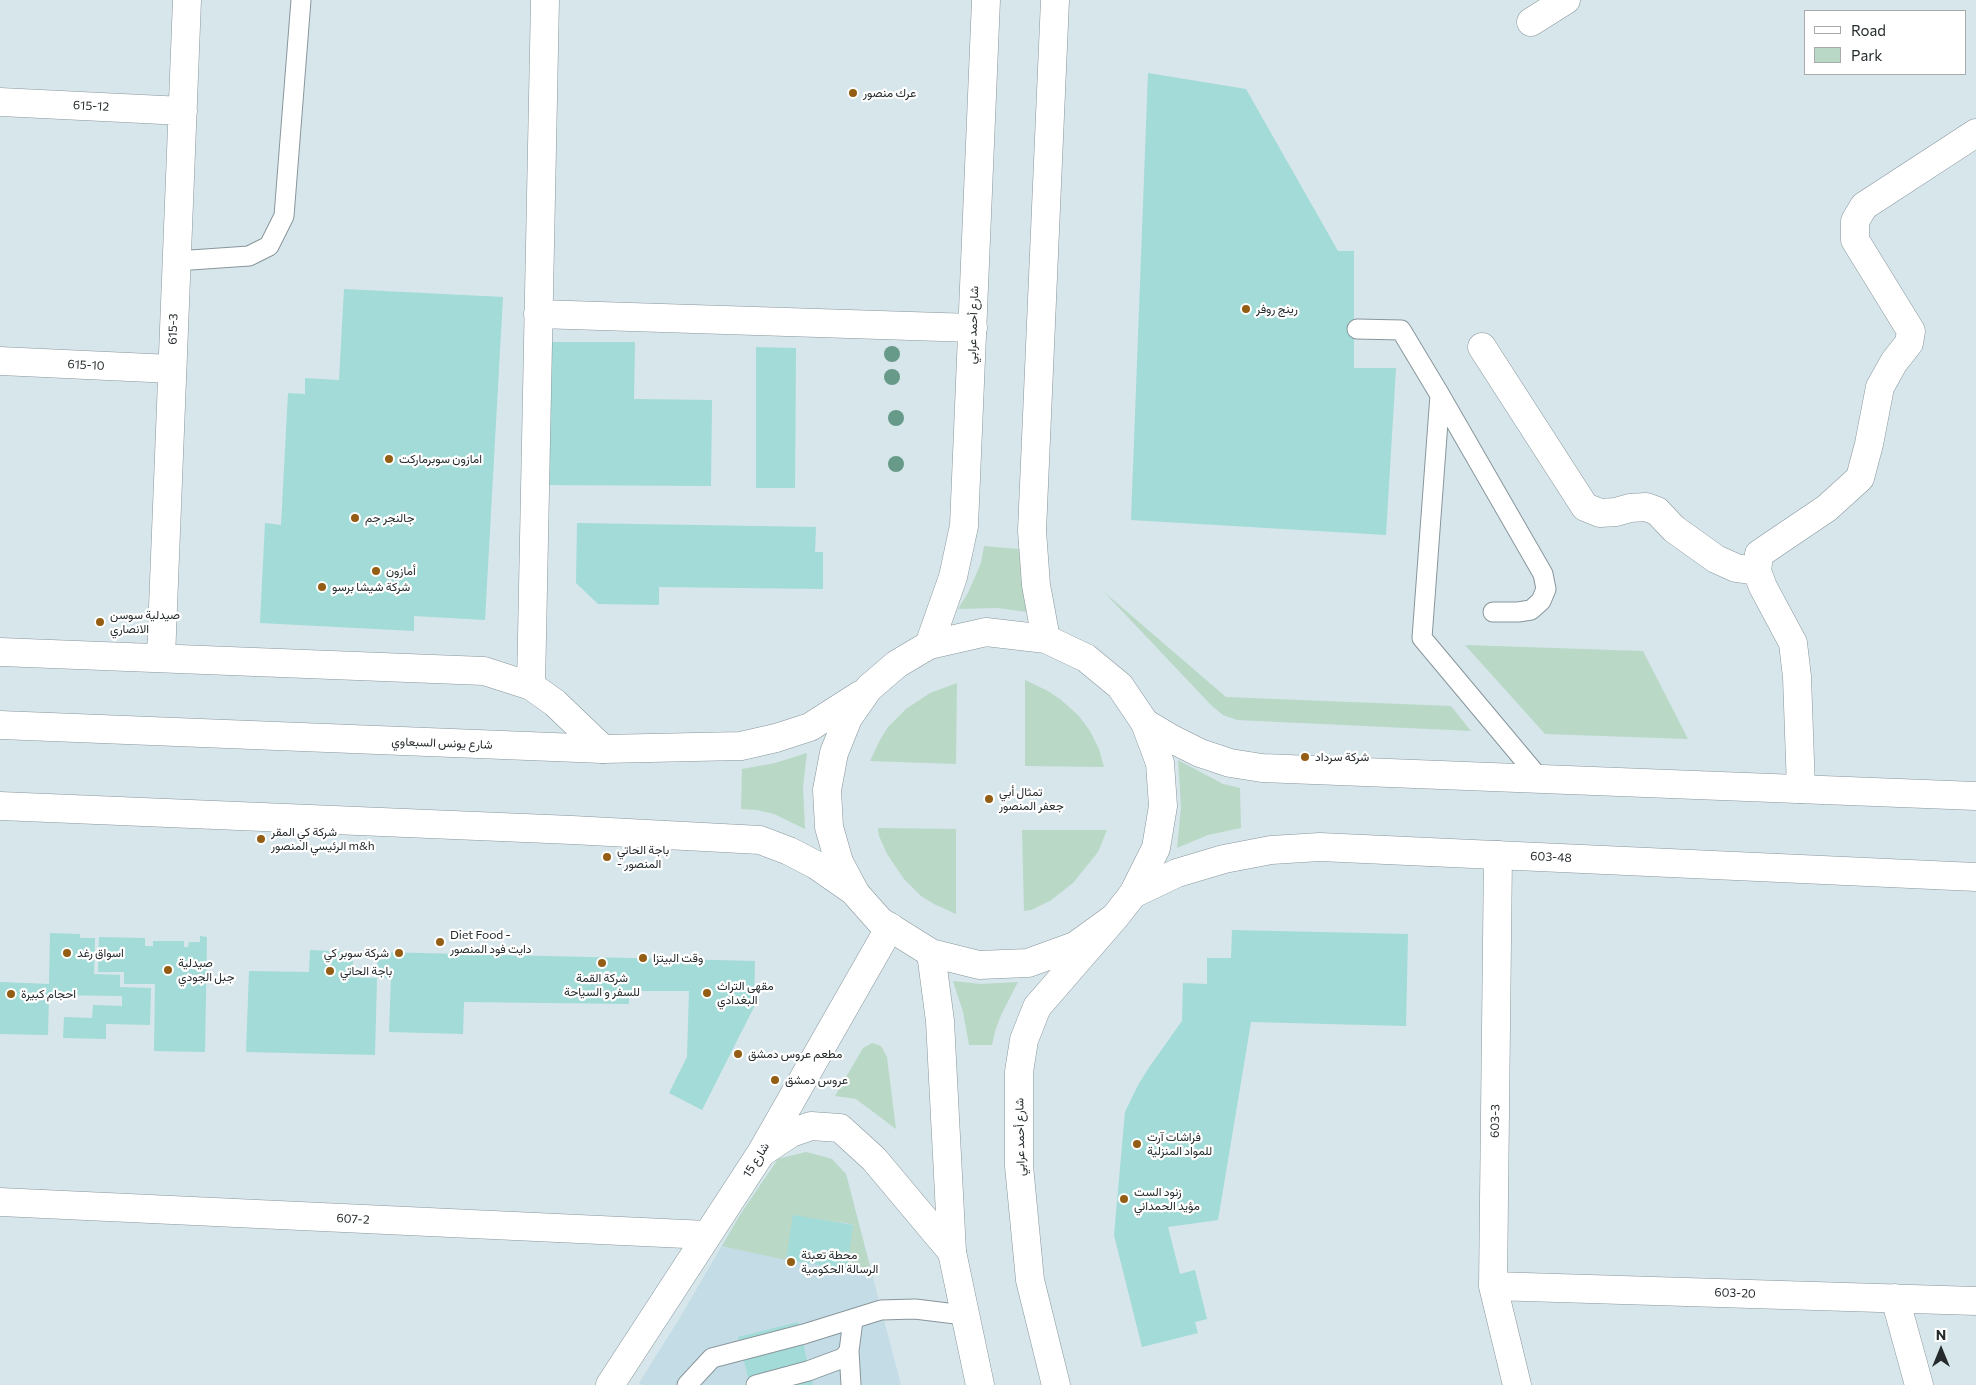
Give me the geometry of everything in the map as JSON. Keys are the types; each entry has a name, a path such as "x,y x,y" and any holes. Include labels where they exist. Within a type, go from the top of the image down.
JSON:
{"street":[{"name":"615-3","path":"161,658 187,0"},
{"path":"530,686 545,0"},
{"name":"شارع أحمد عرابي","path":"929,645 953,577 964,526 986,0"},
{"path":"1046,639 1036,585 1032,531 1055,0"},
{"path":"1531,22 1566,0"},
{"name":"615-12","path":"0,102 183,111"},
{"path":"1801,789 1797,677 1793,643 1763,588 1757,570 1759,554 1827,508 1860,478 1880,387 1890,368 1909,344 1911,331 1855,240 1855,221 1864,206 1976,133"},
{"path":"538,314 973,328"},
{"path":"1482,346 1585,506 1600,513 1646,507 1658,511 1674,530 1716,559 1736,568 1757,570"},
{"name":"615-10","path":"0,361 172,369"},
{"path":"0,806 552,829 760,840 789,851 816,865 856,894 880,921 930,953 979,966 1028,963 1075,946 1114,917 1133,894 1156,848 1163,806 1160,763 1145,723 1120,686 1086,658 1046,639 986,632 929,645 896,664 869,688 848,718 834,753 827,790 829,827 839,862 856,894"},
{"path":"0,652 484,671 530,686 555,703 603,749"},
{"name":"شارع يونس السبعاوي","path":"0,725 603,749 741,746 776,738 810,727 869,688"},
{"path":"1145,723 1200,753 1230,763 1262,768 1976,796"},
{"name":"603-48","path":"1133,894 1186,870 1224,859 1271,850 1320,846 1976,877"},
{"name":"603-3","path":"1498,855 1493,1286 1517,1385"},
{"name":"شارع أحمد عرابي","path":"1056,1385 1030,1280 1019,1166 1019,1072 1024,1040 1038,1007 1114,917"},
{"name":"شارع 15","path":"610,1385 761,1153 890,927"},
{"path":"930,953 940,1021 952,1252 980,1385"},
{"path":"761,1153 798,1130 811,1126 840,1128 874,1159 952,1252"},
{"name":"607-2","path":"0,1202 707,1235"},
{"name":"603-20","path":"1493,1286 1976,1301"},
{"path":"1895,1298 1920,1385"}],"lane":[{"path":"176,261 249,256 270,246 284,216 301,0"},
{"path":"1357,329 1402,330 1543,574 1546,589 1541,601 1531,610 1493,612"},
{"path":"1440,395 1422,638 1540,780"},
{"path":"687,1385 712,1358 854,1320 881,1310 915,1309 964,1314"},
{"path":"851,1385 849,1351 854,1320"},
{"path":"756,1385 808,1371 843,1358 849,1351"}],"shaded area":[{"name":"محطة تعبئة الرسالة الحكومية","path":"806,1152 832,1159 846,1174 901,1385 642,1385 639,1383 740,1215 778,1159"}],"green space":[{"path":"984,546 1019,549 1024,582 1034,613 998,608 958,609 968,593 981,563"},
{"path":"1104,592 1226,697 1451,706 1471,731 1237,720 1223,715 1212,706"},
{"path":"1465,645 1643,651 1688,739 1545,734"},
{"path":"1025,680 1060,699 1079,716 1090,731 1099,749 1104,767 1025,766"},
{"path":"957,683 956,764 870,761 888,727 906,709 930,693"},
{"path":"807,753 803,786 805,829 774,814 741,809 742,769 775,763"},
{"path":"1178,760 1223,784 1240,788 1241,828 1208,835 1177,848 1181,807"},
{"path":"878,828 956,829 956,914 921,896 904,879 887,854 879,836"},
{"path":"1022,830 1107,830 1098,852 1073,883 1050,901 1031,910 1024,911"},
{"path":"953,981 981,984 1018,982 1002,1013 992,1045 969,1045 963,1012"},
{"path":"872,1043 881,1046 887,1057 896,1129 856,1099 835,1096 863,1048"},
{"path":"806,1152 832,1159 846,1174 873,1278 847,1269 853,1224 793,1216 786,1260 722,1246 740,1215 778,1159"}],"building":[{"name":"رينج روفر","path":"1148,73 1246,89 1338,251 1354,251 1354,368 1396,368 1386,535 1131,520"},
{"name":"امازون سوبرماركت","path":"344,289 503,297 485,620 414,616 414,631 260,623 265,523 281,525 288,393 305,394 305,378 339,380"},
{"path":"548,342 635,342 634,399 712,400 711,486 547,485"},
{"path":"756,347 796,348 795,488 756,488"},
{"path":"577,523 816,527 815,552 823,552 823,589 659,587 659,605 598,604 576,583"},
{"path":"1232,930 1408,934 1406,1026 1251,1022 1218,1220 1168,1227 1180,1274 1195,1270 1207,1319 1195,1322 1198,1333 1142,1347 1114,1235 1125,1112 1138,1085 1182,1021 1183,983 1207,984 1207,958 1231,958"},
{"path":"50,933 80,934 80,938 95,938 94,974 120,975 120,987 151,988 150,1025 106,1024 106,1039 63,1038 64,1017 92,1018 93,1005 122,1006 122,996 49,995 48,1035 0,1034 0,982 49,984"},
{"path":"200,936 207,937 205,1052 154,1051 155,984 124,984 124,972 98,972 99,937 145,938 145,946 153,946 153,941 184,941 184,947 188,947 189,942 200,942"},
{"path":"310,950 353,952 353,977 377,978 375,1055 246,1052 249,971 309,972"},
{"path":"378,952 755,961 754,1007 702,1110 669,1093 687,1057 689,991 629,991 629,1004 464,1002 463,1034 389,1032 391,978 377,978"},
{"path":"793,1215 853,1225 847,1269 786,1260"},
{"path":"798,1322 813,1385 750,1385 738,1337"}],"place":[{"name":"عرك منصور","path":"853,93"},
{"name":"رينج روفر","path":"1246,309"},
{"name":"امازون سوبرماركت","path":"389,459"},
{"name":"جالنجر جم","path":"355,518"},
{"name":"أمازون","path":"376,571"},
{"name":"شركة شيشا برسو","path":"322,587"},
{"name":"صيدلية سوسن الانصاري","path":"100,622"},
{"name":"شركة سرداد","path":"1305,757"},
{"name":"تمثال أبي جعفر المنصور","path":"989,799"},
{"name":"شركة كي المقر الرئيسي المنصور m&h","path":"261,839"},
{"name":"باجة الحاتي - المنصور","path":"607,857"},
{"name":"Diet Food - دايت فود المنصور","path":"440,942"},
{"name":"اسواق رغد","path":"67,953"},
{"name":"شركة سوبر كي","path":"399,953"},
{"name":"وقت البيتزا","path":"643,958"},
{"name":"شركة القمة للسفر و السياحة","path":"602,963"},
{"name":"صيدلية جبل الجودي","path":"168,970"},
{"name":"باجة الحاتي","path":"330,971"},
{"name":"مقهى التراث البغدادي","path":"707,993"},
{"name":"احجام كبيرة","path":"11,994"},
{"name":"مطعم عروس دمشق","path":"738,1054"},
{"name":"عروس دمشق","path":"775,1080"},
{"name":"فراشات آرت للمواد المنزلية","path":"1137,1144"},
{"name":"زنود الست مؤيد الحمداني","path":"1124,1199"},
{"name":"محطة تعبئة الرسالة الحكومية","path":"791,1262"}]}
